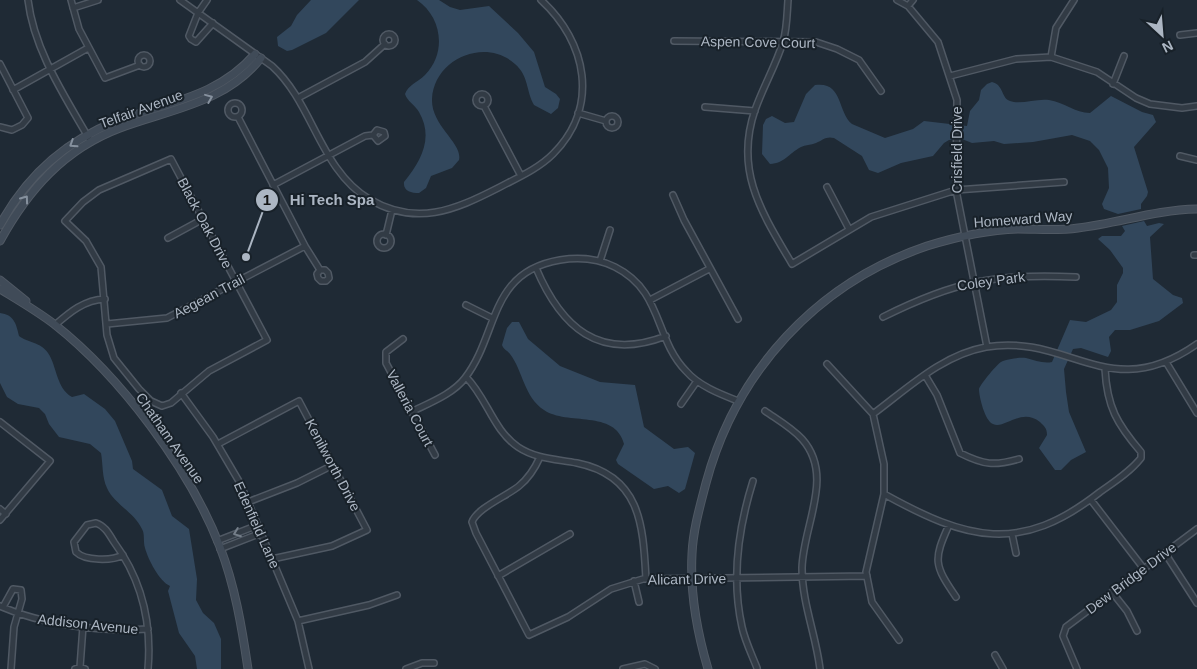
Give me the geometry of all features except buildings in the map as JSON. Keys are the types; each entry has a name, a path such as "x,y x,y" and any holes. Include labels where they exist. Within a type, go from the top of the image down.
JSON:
{"street":[{"path":"28,0 37,40 50,69 89,138"},
{"path":"72,0 79,29 105,78 140,66"},
{"path":"73,8 98,0"},
{"path":"180,0 284,77 298,98 330,156 353,186 368,198 392,210 419,214 448,211 521,176 545,162 560,146 571,130 578,113 583,82 579,57 564,25 541,0"},
{"path":"207,0 198,13 189,36 193,41 199,40 212,23"},
{"path":"788,0 783,42 755,112 748,153 751,186 770,226 792,264 871,217 956,190 1064,182"},
{"name":"Crisfield Drive","path":"897,0 908,6 938,42 957,100 956,190 987,347"},
{"path":"908,6 913,0"},
{"path":"1051,57 1056,28 1071,1"},
{"path":"1180,35 1197,33"},
{"name":"Aspen Cove Court","path":"674,41 816,42 859,60 881,91"},
{"path":"298,98 365,62 385,44"},
{"path":"13,90 88,48"},
{"name":"Telfair Avenue","path":"0,226 14,202 34,176 61,152 116,122 216,87 258,56"},
{"path":"1112,84 1124,56"},
{"path":"950,76 1016,59 1051,57 1097,72 1112,84 1150,104 1182,108 1197,106"},
{"path":"0,64 28,118 17,129 12,130 0,126"},
{"path":"484,106 521,176"},
{"path":"705,107 755,112"},
{"path":"578,113 606,121"},
{"path":"238,117 305,246 320,270"},
{"path":"273,185 365,136 373,135"},
{"name":"Telfair Avenue","path":"0,241 22,203 42,179 89,138"},
{"path":"1180,156 1197,160"},
{"name":"Black Oak Drive","path":"105,299 103,279 97,258 86,241 66,221 90,196 99,190 171,159 267,340 209,371 181,393"},
{"path":"827,187 849,229"},
{"path":"674,195 684,220 738,319"},
{"name":"Homeward Way","path":"708,669 700,639 693,578 694,537 701,499 718,442 738,401 764,363 783,340 834,294 888,262 926,246 964,236 1017,229 1077,229 1146,213 1197,209"},
{"path":"386,235 392,210"},
{"path":"168,238 203,219"},
{"path":"600,261 610,230"},
{"name":"Aegean Trail","path":"106,324 167,318 305,246"},
{"path":"411,412 449,392 466,377 477,359 492,318 507,290 536,268 548,263 571,258 600,261 628,275 643,289 650,300 679,363 697,381 738,401"},
{"path":"536,268 558,310 569,323 583,333 608,343 626,344 650,341 666,336"},
{"path":"650,300 710,269"},
{"name":"Coley Park","path":"883,317 929,295 973,282 1023,275 1076,277"},
{"name":"Chatham Avenue","path":"0,280 35,310"},
{"name":"Chatham Avenue","path":"0,289 35,310 55,325 96,363 157,436 190,486 220,549 239,617 248,669"},
{"path":"55,325 79,306 90,301 105,299 106,324 110,348 119,366 151,401 158,405 167,406 181,393"},
{"path":"466,305 492,318"},
{"name":"Valleria Court","path":"403,339 388,349 384,357 411,412 436,455"},
{"path":"873,414 948,360 987,347 1023,346 1054,353 1105,369 1133,369 1166,362 1197,344"},
{"path":"1166,362 1197,413"},
{"path":"827,364 873,414 884,464 884,494 867,576 872,602 899,640"},
{"path":"884,494 919,513 949,525 991,534 1012,534 1052,524 1091,500 1141,458 1141,452 1115,418 1109,402 1105,369"},
{"path":"926,375 937,395 960,453 979,463 999,464 1019,459"},
{"path":"466,377 475,387 504,435 518,447 540,457 588,466 609,476 626,491 636,507 642,524 646,579"},
{"path":"681,404 697,381"},
{"name":"Edenfield Lane","path":"181,393 218,444 248,502 298,621 309,669"},
{"name":"Kenilworth Drive","path":"218,444 299,401 367,530 332,546 272,560"},
{"path":"766,411 802,438 811,452 816,468 816,493 805,541 803,576 807,612 820,669"},
{"path":"0,422 50,462 0,520"},
{"path":"540,457 531,473 520,486 474,517 473,527 498,576 570,534"},
{"path":"248,502 297,483 333,465"},
{"path":"753,481 742,520 736,578 742,629 756,668"},
{"path":"1091,500 1144,569"},
{"path":"0,509 6,514"},
{"path":"123,556 108,559 84,556 76,552 74,546 75,539 87,525 96,523 104,527 123,556 143,597 148,629 148,669"},
{"path":"217,541 258,525"},
{"path":"949,525 939,549 939,572 956,596"},
{"name":"Dew Bridge Drive","path":"1077,669 1063,636 1066,627 1197,528"},
{"path":"220,549 261,533"},
{"path":"1012,534 1016,553"},
{"path":"1166,552 1197,603"},
{"name":"Alicant Drive","path":"498,576 529,634 553,625 611,589 634,581 646,579 867,576"},
{"path":"634,581 639,602"},
{"path":"1,606 13,589 21,590 22,599 17,614 11,669"},
{"path":"1112,592 1127,610 1137,631"},
{"path":"298,621 369,605 396,595"},
{"name":"Addison Avenue","path":"1,606 34,620 83,626 148,629"},
{"path":"80,668 83,626"},
{"path":"995,655 1003,669"},
{"path":"406,669 422,663 434,663"},
{"path":"623,669 645,664 655,669"}],"water":[{"path":"311,0 359,0 326,33 292,50 287,51 278,46 277,37 291,26 297,15"},
{"path":"417,0 439,0 450,7 460,10 489,6 518,33 534,52 545,87 560,99 558,108 551,114 534,105 520,69 503,56 490,52 476,53 463,56 451,63 435,85 432,99 436,118 456,147 459,160 452,168 431,176 426,188 419,193 413,193 405,188 404,182 420,157 425,140 425,131 419,112 405,94 408,88 425,75 432,66 439,46 439,36 432,16"},
{"path":"992,82 999,86 1007,99 1014,102 1049,100 1085,113 1090,113 1111,96 1142,112 1153,115 1156,122 1134,147 1148,192 1141,204 1141,209 1118,214 1104,209 1102,204 1109,188 1108,168 1099,150 1090,141 1072,135 1033,142 1004,144 994,141 972,143 962,139 949,140 933,156 901,163 878,173 869,170 862,156 834,138 827,138 801,147 783,160 775,163 770,164 762,154 763,125 766,119 772,116 785,123 794,122 806,94 815,85 824,85 835,92 847,118 852,124 885,138 913,129 924,121 967,126 970,111 979,100 981,90"},
{"path":"1144,221 1147,226 1159,223 1164,224 1150,237 1153,279 1173,295 1182,298 1183,303 1159,321 1130,330 1115,330 1109,337 1111,351 1108,357 1081,348 1073,349 1064,369 1066,392 1069,412 1086,452 1071,460 1061,470 1055,470 1039,448 1047,435 1043,425 1033,418 1026,417 1002,424 993,424 985,414 979,389 989,374 1003,361 1024,358 1052,362 1070,320 1086,322 1111,310 1117,302 1117,285 1123,273 1123,268 1110,250 1098,239 1102,236 1121,236 1125,231 1122,226"},
{"path":"0,313 14,320 19,336 45,349 51,358 60,383 67,393 72,397 84,394 105,409 115,421 132,461 133,469 162,490 172,516 189,529 197,579 196,600 203,613 214,623 221,639 221,669 197,669 195,656 179,633 168,591 170,586 162,580 151,564 145,548 143,531 138,523 110,494 103,475 101,453 90,444 59,437 49,424 45,414 39,408 18,404 7,397 0,383"},
{"path":"512,322 519,322 528,339 560,366 600,382 635,385 644,427 674,449 688,447 695,453 685,489 679,493 668,486 654,489 618,464 616,460 624,444 619,433 611,426 601,422 554,415 537,405 510,354 502,345 507,328"}],"place":[{"name":"Hi Tech Spa","path":"246,257"}]}
